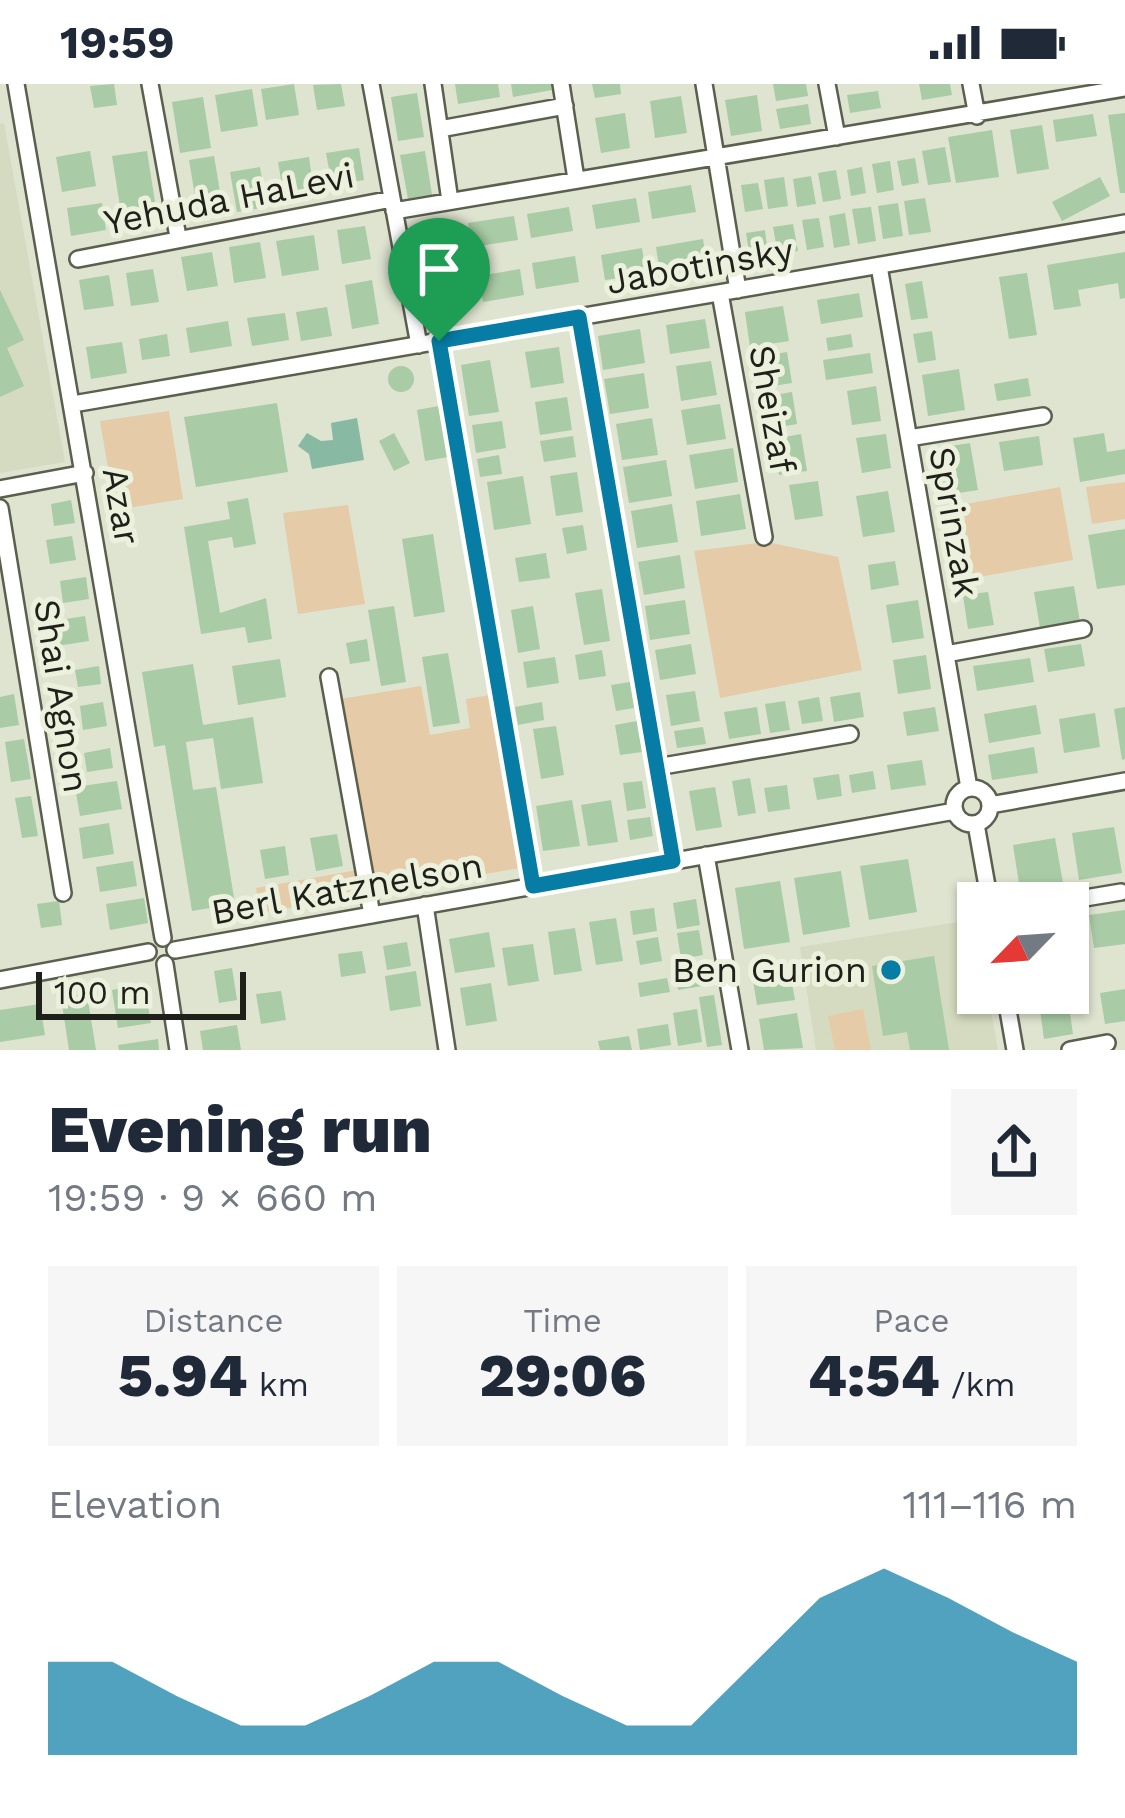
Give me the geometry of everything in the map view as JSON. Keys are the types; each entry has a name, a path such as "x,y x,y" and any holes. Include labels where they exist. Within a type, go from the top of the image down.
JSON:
{"street":[{"name":"Azar","path":"16,84 168,951 178,1050"},
{"path":"150,84 178,237"},
{"path":"371,84 419,345"},
{"path":"434,84 450,201"},
{"path":"561,84 576,179"},
{"path":"704,84 738,290"},
{"path":"827,84 837,137"},
{"path":"971,84 976,116"},
{"name":"Yehuda HaLevi","path":"79,259 178,237 450,201 1125,88"},
{"path":"440,129 565,106"},
{"name":"Jabotinsky","path":"73,404 1125,224"},
{"name":"Sprinzak","path":"879,266 969,788"},
{"name":"Sheizaf","path":"720,293 764,537"},
{"path":"579,317 673,861"},
{"path":"439,341 533,886"},
{"path":"908,438 1042,416"},
{"path":"0,489 85,473"},
{"name":"Shai Agnon","path":"0,508 63,893"},
{"path":"946,654 1083,629"},
{"path":"329,677 372,915"},
{"path":"657,767 850,734"},
{"path":"991,805 1125,781"},
{"path":"969,788 986,794 991,805 986,818 976,824 962,821 955,812 958,794 969,788"},
{"name":"Berl Katznelson","path":"168,951 955,812"},
{"path":"976,824 986,882"},
{"path":"706,856 740,1050"},
{"path":"1089,897 1121,892"},
{"path":"425,905 448,1050"},
{"path":"0,980 148,952 152,941 168,951"},
{"path":"1009,1014 1016,1050"},
{"path":"1070,1050 1107,1043"}],"shaded area":[{"path":"4,123 65,462 0,473 0,124"},
{"path":"169,411 183,499 115,510 100,421"},
{"path":"357,418 364,460 312,469 309,454 298,446 307,433 321,441 333,440 331,423"},
{"path":"1125,482 1125,519 1092,524 1086,487"},
{"path":"1060,487 1073,560 951,582 938,509"},
{"path":"348,505 365,604 298,614 283,513"},
{"path":"767,542 838,557 862,670 720,698 694,551"},
{"path":"421,686 430,735 470,728 466,699 490,695 520,868 260,913 256,888 369,868 340,699"},
{"name":"Ben Gurion","path":"957,922 957,1014 992,1014 998,1050 816,1050 800,947"},
{"path":"863,1009 871,1050 835,1050 828,1016"}],"building":[{"path":"114,84 117,105 94,108 90,86"},
{"path":"294,84 299,115 266,120 261,89"},
{"path":"341,84 345,106 317,110 313,85"},
{"path":"455,84 498,84 500,97 458,104"},
{"path":"511,84 551,84 552,90 513,97"},
{"path":"592,84 620,84 621,94 595,98"},
{"path":"773,84 806,84 808,96 776,101"},
{"path":"919,84 950,84 952,95 922,100"},
{"path":"252,89 258,126 221,132 215,95"},
{"path":"878,91 881,108 850,113 847,95"},
{"path":"417,93 424,137 398,141 391,97"},
{"path":"757,95 762,131 731,136 725,100"},
{"path":"681,96 687,133 655,138 650,101"},
{"path":"203,97 211,148 180,153 172,102"},
{"path":"808,104 811,124 780,129 776,109"},
{"path":"625,113 630,148 601,153 595,118"},
{"path":"1125,113 1125,193 1120,193 1108,115"},
{"path":"1093,114 1097,136 1056,142 1053,120"},
{"path":"1042,125 1049,169 1017,174 1010,130"},
{"path":"992,130 999,177 956,183 948,137"},
{"path":"945,147 951,182 928,185 922,151"},
{"path":"359,148 364,180 332,185 326,153"},
{"path":"90,151 96,186 62,192 56,157"},
{"path":"147,151 156,208 121,213 112,156"},
{"path":"425,151 432,195 408,199 400,155"},
{"path":"214,156 221,198 196,202 189,160"},
{"path":"309,157 314,193 284,197 278,162"},
{"path":"915,158 919,183 902,186 897,161"},
{"path":"890,161 894,190 877,193 872,164"},
{"path":"260,167 267,207 237,212 230,172"},
{"path":"862,167 866,193 851,196 847,170"},
{"path":"836,170 841,199 823,202 818,173"},
{"path":"811,176 816,204 797,207 793,179"},
{"path":"784,177 788,206 768,209 764,180"},
{"path":"1100,177 1110,196 1062,221 1052,202"},
{"path":"758,183 763,209 745,212 741,185"},
{"path":"691,185 696,212 652,219 648,192"},
{"path":"636,198 640,222 596,229 592,205"},
{"path":"925,198 931,232 909,235 904,201"},
{"path":"102,203 106,230 71,236 67,208"},
{"path":"898,203 903,236 883,239 878,206"},
{"path":"569,207 573,231 531,238 527,214"},
{"path":"871,207 876,241 858,244 852,209"},
{"path":"845,213 850,245 834,248 829,216"},
{"path":"514,216 518,240 472,247 468,223"},
{"path":"819,218 824,247 807,250 802,220"},
{"path":"793,224 798,251 778,255 773,227"},
{"path":"365,226 371,259 342,264 337,230"},
{"path":"451,226 455,252 411,259 407,232"},
{"path":"765,230 768,255 750,258 746,233"},
{"path":"314,235 319,270 282,276 276,241"},
{"path":"703,239 707,266 660,273 656,247"},
{"path":"260,242 266,278 234,283 229,247"},
{"path":"642,248 646,274 605,280 601,255"},
{"path":"212,252 218,286 187,291 181,257"},
{"path":"1125,252 1125,298 1120,299 1118,283 1078,290 1081,306 1054,310 1047,265"},
{"path":"575,256 579,282 536,289 532,263"},
{"path":"153,269 159,302 131,306 126,273"},
{"path":"520,269 524,295 483,302 479,276"},
{"path":"1027,273 1037,335 1009,339 999,277"},
{"path":"109,275 114,306 84,310 79,280"},
{"path":"372,280 379,324 352,329 345,285"},
{"path":"462,280 467,308 423,315 419,287"},
{"path":"922,281 928,318 911,320 905,284"},
{"path":"0,290 24,340 7,348 24,386 0,397"},
{"path":"859,293 863,317 821,324 817,300"},
{"path":"783,306 789,341 750,347 745,312"},
{"path":"327,307 332,336 301,341 296,312"},
{"path":"285,313 289,340 252,346 247,318"},
{"path":"705,319 710,348 670,354 666,325"},
{"path":"228,321 232,346 190,353 186,328"},
{"path":"640,329 645,363 603,370 598,336"},
{"path":"932,331 936,360 918,363 913,334"},
{"path":"167,334 170,356 142,360 139,339"},
{"path":"851,334 853,347 828,351 826,338"},
{"path":"122,342 127,373 91,379 86,347"},
{"path":"559,347 564,383 531,388 525,352"},
{"path":"787,352 792,383 761,388 756,357"},
{"path":"870,353 873,373 826,380 823,360"},
{"path":"490,360 499,412 469,416 461,365"},
{"path":"711,361 717,395 681,401 676,366"},
{"path":"401,366 414,379 401,392 388,379"},
{"path":"959,369 965,410 928,416 922,375"},
{"path":"644,373 649,408 610,414 604,379"},
{"path":"1028,378 1031,396 997,401 994,384"},
{"path":"876,386 881,421 852,425 847,391"},
{"path":"792,392 797,424 768,429 763,397"},
{"path":"567,397 572,430 540,435 535,402"},
{"path":"277,403 288,472 196,487 184,417"},
{"path":"720,404 726,439 687,445 681,410"},
{"path":"439,406 448,457 425,461 417,410"},
{"path":"652,418 658,455 622,460 616,424"},
{"path":"502,421 506,448 476,453 472,425"},
{"path":"394,433 410,463 394,471 379,441"},
{"path":"1104,433 1107,452 1125,449 1125,474 1080,482 1073,438"},
{"path":"801,434 807,471 779,475 773,439"},
{"path":"886,434 891,468 862,473 856,438"},
{"path":"573,436 576,457 544,462 540,441"},
{"path":"1039,436 1043,465 1004,471 999,442"},
{"path":"970,443 978,490 945,495 937,448"},
{"path":"733,448 738,482 695,489 689,455"},
{"path":"499,455 502,474 480,477 477,459"},
{"path":"666,460 672,496 629,503 623,467"},
{"path":"577,472 583,512 556,516 550,476"},
{"path":"523,476 531,524 494,530 487,482"},
{"path":"818,481 823,516 795,520 789,485"},
{"path":"888,491 895,532 863,537 856,496"},
{"path":"740,494 746,529 701,536 696,501"},
{"path":"248,498 256,544 234,548 232,537 208,541 220,613 266,598 272,639 248,643 245,627 201,634 184,527 230,519 227,502"},
{"path":"71,500 75,523 54,526 51,504"},
{"path":"672,504 678,542 637,548 631,511"},
{"path":"583,525 587,550 567,554 562,528"},
{"path":"1125,529 1125,585 1097,589 1088,535"},
{"path":"433,534 445,612 414,617 402,539"},
{"path":"72,536 76,560 50,564 46,540"},
{"path":"546,553 550,578 519,582 515,558"},
{"path":"680,555 685,588 644,595 638,562"},
{"path":"895,561 899,585 871,590 868,565"},
{"path":"86,577 89,599 63,603 60,581"},
{"path":"1074,586 1080,622 1040,628 1034,592"},
{"path":"602,589 610,641 584,645 575,593"},
{"path":"988,592 994,625 968,629 963,595"},
{"path":"685,600 690,634 650,640 645,606"},
{"path":"918,600 924,638 892,643 886,605"},
{"path":"394,606 406,682 381,686 368,610"},
{"path":"533,606 540,649 518,653 511,610"},
{"path":"85,616 89,641 57,646 53,621"},
{"path":"367,639 370,661 350,664 346,643"},
{"path":"691,644 696,674 660,680 655,650"},
{"path":"1081,644 1085,666 1048,672 1044,649"},
{"path":"602,650 606,676 579,680 575,655"},
{"path":"448,653 460,723 433,727 422,657"},
{"path":"926,655 931,689 898,694 893,660"},
{"path":"555,657 559,683 527,688 523,662"},
{"path":"1030,658 1034,682 977,691 973,666"},
{"path":"280,659 286,697 238,705 232,666"},
{"path":"193,664 203,725 253,717 263,783 221,789 213,738 186,742 193,790 216,787 235,904 192,911 165,745 154,747 142,672"},
{"path":"99,666 101,684 78,687 75,670"},
{"path":"630,682 634,708 616,711 611,685"},
{"path":"695,691 700,721 671,726 666,695"},
{"path":"860,692 864,717 834,722 830,697"},
{"path":"14,694 19,725 0,728 0,697"},
{"path":"819,697 823,721 802,724 798,701"},
{"path":"785,701 790,730 770,733 765,704"},
{"path":"103,702 107,726 83,730 80,706"},
{"path":"542,702 544,720 518,725 515,707"},
{"path":"1036,705 1041,734 989,743 984,714"},
{"path":"757,707 761,734 729,739 724,712"},
{"path":"935,707 939,731 907,736 903,712"},
{"path":"1125,707 1125,759 1122,760 1114,709"},
{"path":"1095,713 1100,747 1064,753 1059,719"},
{"path":"637,721 642,752 620,755 615,725"},
{"path":"556,726 564,775 541,779 533,729"},
{"path":"703,727 706,744 677,748 674,731"},
{"path":"24,739 31,779 11,782 5,742"},
{"path":"1034,747 1038,773 992,780 988,755"},
{"path":"110,748 113,768 87,772 84,753"},
{"path":"922,760 926,785 891,790 887,765"},
{"path":"873,771 876,789 852,793 849,775"},
{"path":"839,774 842,796 817,800 813,778"},
{"path":"750,778 756,813 738,816 732,781"},
{"path":"117,781 122,809 80,816 75,787"},
{"path":"642,781 646,808 627,811 623,783"},
{"path":"787,785 790,809 768,812 764,788"},
{"path":"715,787 722,827 696,831 689,791"},
{"path":"31,796 38,836 22,838 15,798"},
{"path":"572,800 580,846 543,851 536,806"},
{"path":"611,800 618,842 588,846 581,805"},
{"path":"650,817 653,836 630,840 627,820"},
{"path":"109,823 114,854 83,859 79,828"},
{"path":"1114,827 1122,873 1079,880 1072,833"},
{"path":"337,834 343,866 316,871 310,838"},
{"path":"1055,838 1063,882 1019,882 1013,845"},
{"path":"285,846 289,875 265,879 260,850"},
{"path":"908,859 917,912 869,920 860,866"},
{"path":"133,861 137,886 100,892 96,867"},
{"path":"841,871 850,927 803,935 794,878"},
{"path":"780,881 790,942 744,949 735,888"},
{"path":"144,898 148,923 110,930 106,904"},
{"path":"696,899 700,925 677,929 673,903"},
{"path":"59,901 62,925 41,928 37,904"},
{"path":"654,908 657,931 633,935 630,911"},
{"path":"1125,910 1125,944 1094,948 1089,915"},
{"path":"616,918 623,961 596,965 589,922"},
{"path":"575,928 582,971 554,975 548,932"},
{"path":"699,930 703,955 681,959 677,933"},
{"path":"489,932 495,967 455,973 449,939"},
{"path":"658,937 662,961 640,965 636,941"},
{"path":"407,942 411,966 387,970 383,946"},
{"path":"533,944 539,981 508,986 502,948"},
{"path":"362,951 366,973 341,977 338,954"},
{"path":"934,956 949,1050 910,1050 907,1032 883,1036 872,966"},
{"path":"788,962 795,1000 757,1005 751,968"},
{"path":"711,966 714,984 678,990 675,972"},
{"path":"232,968 237,1000 219,1003 214,971"},
{"path":"416,971 421,1006 390,1011 385,976"},
{"path":"667,978 670,992 640,997 638,983"},
{"path":"491,983 497,1021 466,1026 460,988"},
{"path":"144,984 151,1023 118,1028 112,990"},
{"path":"1125,989 1125,1021 1105,1024 1100,993"},
{"path":"281,991 286,1020 261,1024 256,994"},
{"path":"87,994 96,1050 69,1050 61,998"},
{"path":"714,995 722,1045 707,1047 699,997"},
{"path":"40,1004 45,1035 0,1042 0,1010"},
{"path":"697,1009 702,1042 678,1046 673,1013"},
{"path":"797,1013 803,1048 764,1050 759,1019"},
{"path":"1041,1014 1070,1014 1073,1034 1044,1039"},
{"path":"668,1024 671,1045 640,1050 637,1029"},
{"path":"237,1025 241,1050 203,1050 200,1031"},
{"path":"629,1036 632,1050 600,1050 598,1041"},
{"path":"158,1039 159,1050 119,1050 118,1045"}],"place":[{"name":"Ben Gurion","path":"891,970"}],"route":[{"path":"579,317 673,861 533,886 439,341 579,317"}]}
